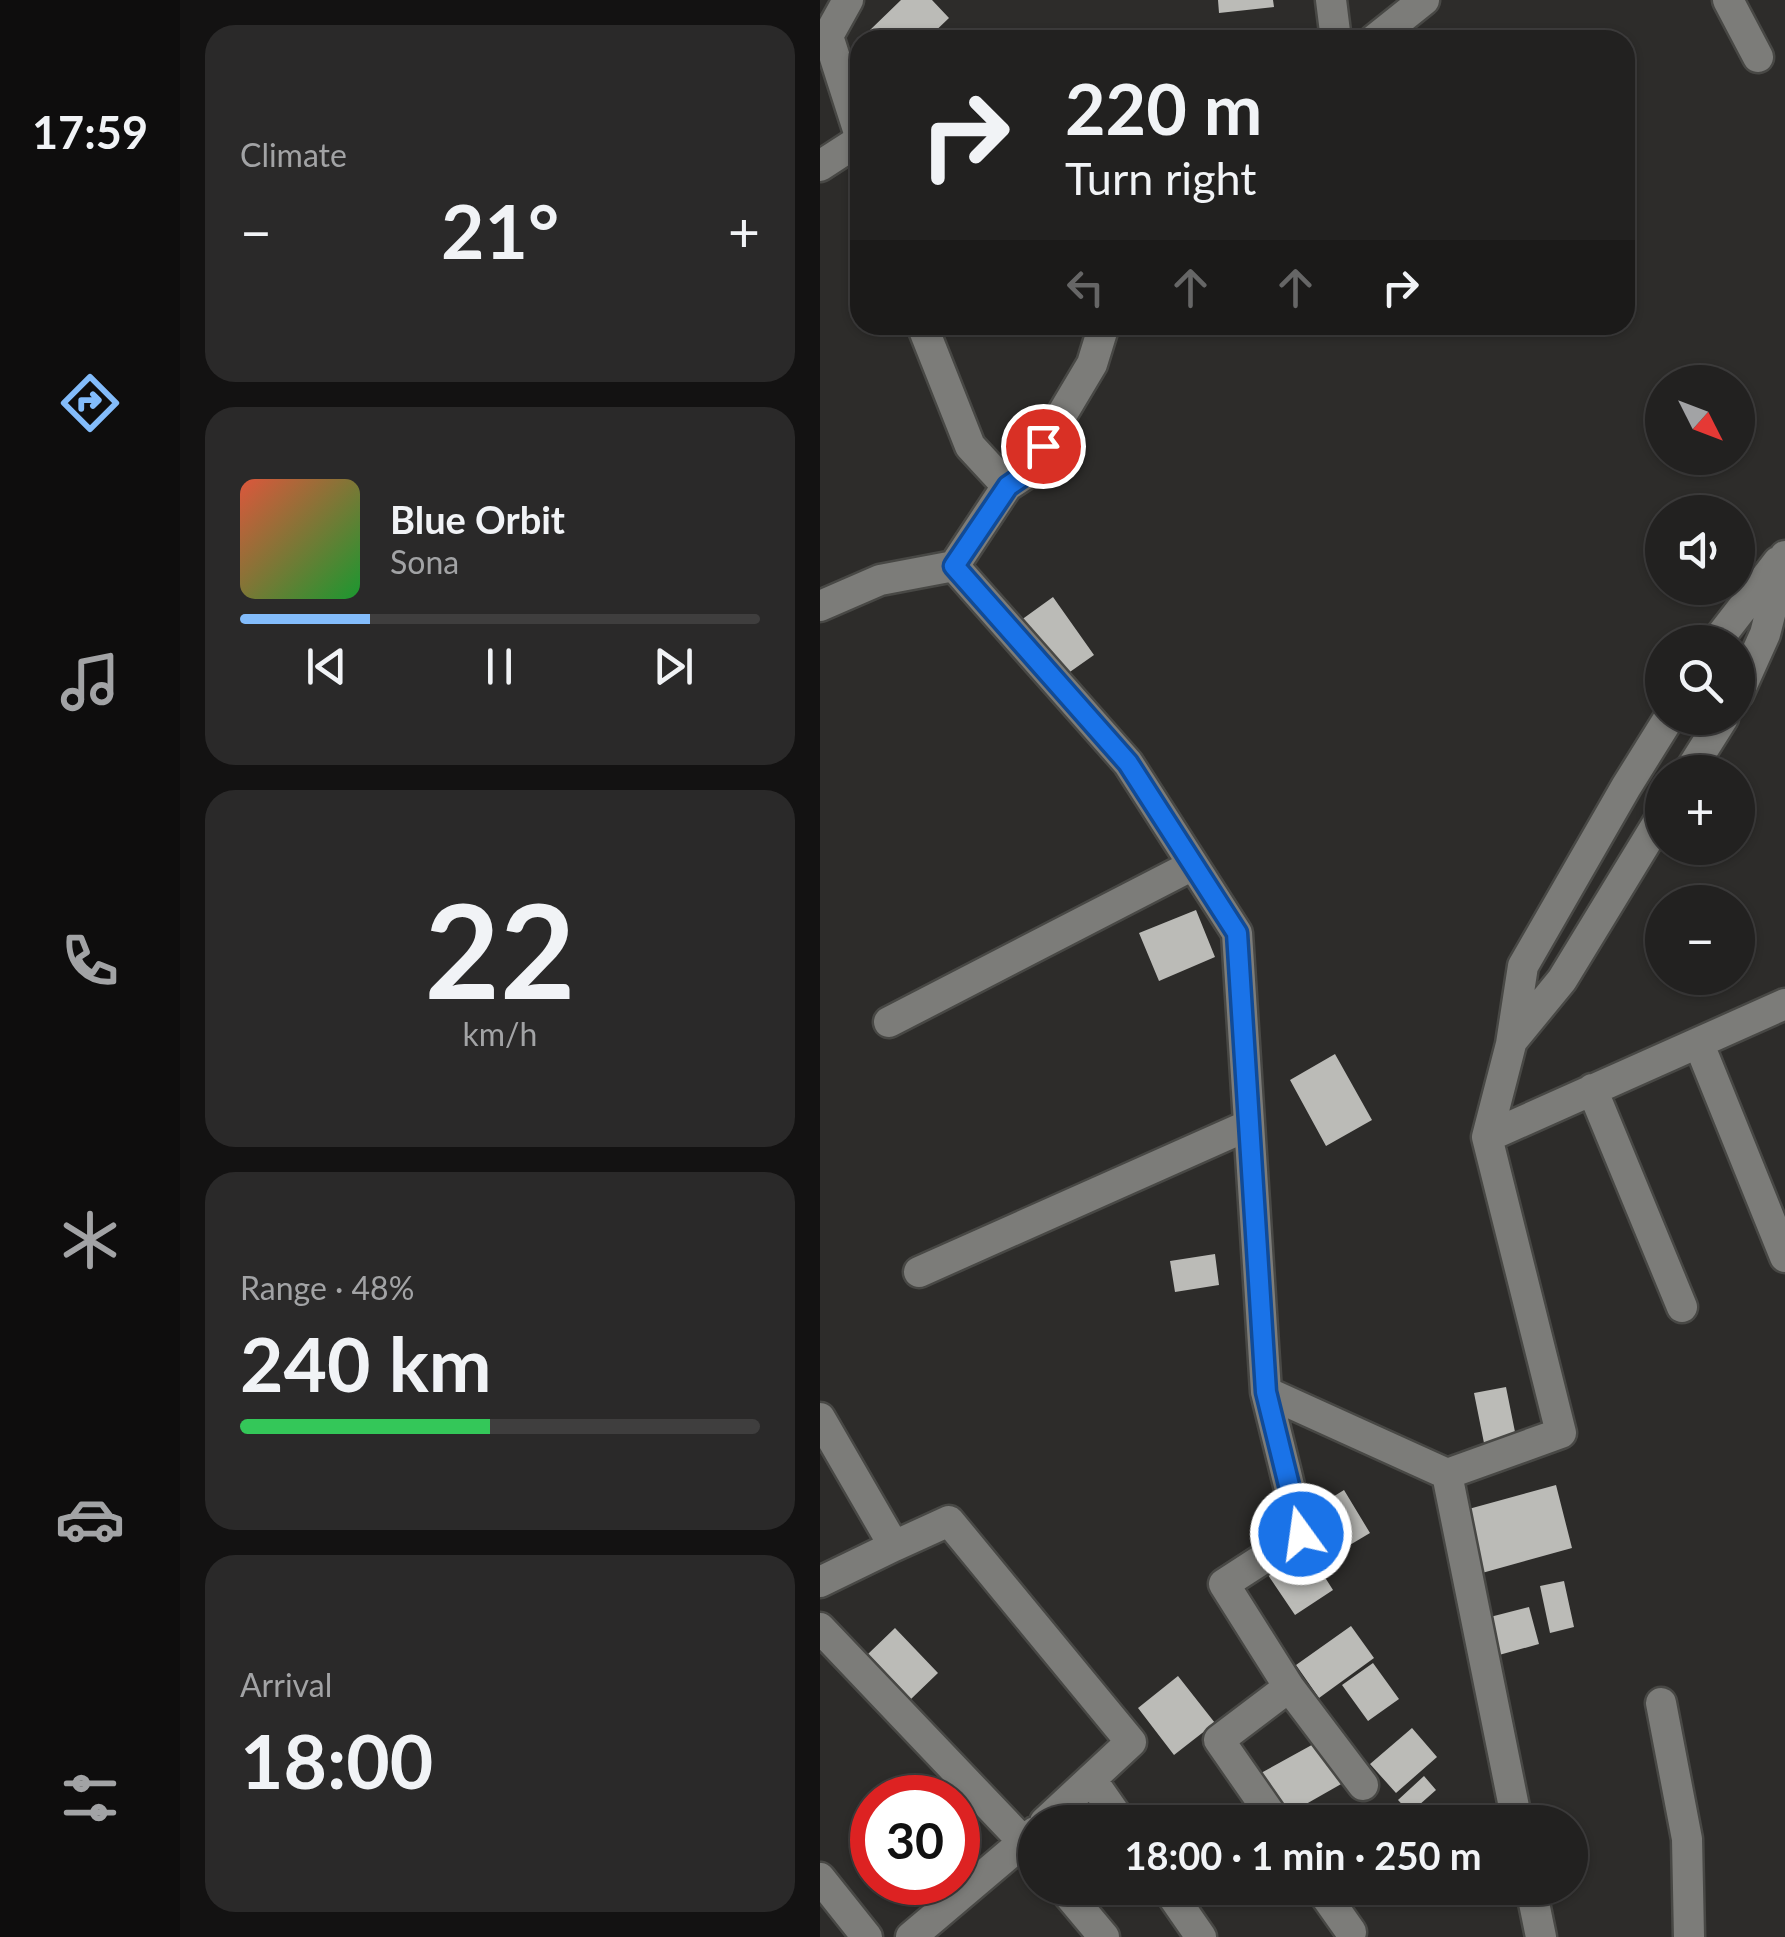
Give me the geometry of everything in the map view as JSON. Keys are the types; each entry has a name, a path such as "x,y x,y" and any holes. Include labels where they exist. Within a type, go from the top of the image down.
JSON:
{"street":[{"path":"848,0 828,36 850,106"},
{"path":"1330,0 1334,30"},
{"path":"1386,30 1424,0"},
{"path":"1728,0 1758,56"},
{"path":"820,166 850,145"},
{"path":"926,335 970,446 1008,486"},
{"path":"820,606 880,580 954,566 1008,486 1027,473 1092,364 1101,335"},
{"path":"1729,625 1785,555"},
{"path":"1755,656 1765,634 1785,555"},
{"path":"954,566 1128,763 1237,933 1266,1392 1301,1534 1224,1584 1289,1687 1363,1785"},
{"path":"1266,1392 1446,1474 1561,1434 1488,1137 1523,966 1659,735"},
{"path":"1510,1044 1562,980 1645,845"},
{"path":"1588,852 1628,874"},
{"path":"888,1022 1193,865"},
{"path":"1488,1137 1785,1004"},
{"path":"1699,1044 1785,1257"},
{"path":"1592,1089 1682,1307"},
{"path":"919,1272 1249,1126"},
{"path":"820,1418 894,1546"},
{"path":"1446,1474 1514,1805"},
{"path":"820,1582 950,1521 1131,1742 1066,1805"},
{"path":"820,1628 1018,1821"},
{"path":"1264,1805 1219,1740 1289,1687"},
{"path":"1661,1704 1686,1839 1689,1937"},
{"path":"1091,1780 1109,1805"},
{"path":"911,1937 1018,1851"},
{"path":"820,1878 867,1937"},
{"path":"1077,1905 1104,1937"},
{"path":"1179,1905 1202,1937"},
{"path":"1332,1905 1351,1932"},
{"path":"1534,1905 1541,1937"}],"building":[{"path":"901,0 932,0 949,18 936,30 870,30"},
{"path":"1218,0 1273,0 1274,7 1219,13"},
{"path":"1053,597 1094,655 1057,681 1017,623"},
{"path":"1196,910 1215,957 1159,981 1139,933"},
{"path":"1335,1054 1372,1120 1326,1146 1290,1080"},
{"path":"1215,1254 1219,1285 1175,1292 1170,1261"},
{"path":"1506,1387 1516,1437 1484,1443 1474,1393"},
{"path":"1556,1485 1572,1548 1482,1573 1465,1510"},
{"path":"1344,1490 1370,1533 1333,1555 1307,1513"},
{"path":"1305,1546 1333,1590 1295,1615 1266,1572"},
{"path":"1564,1581 1574,1627 1550,1633 1540,1586"},
{"path":"1529,1607 1539,1644 1499,1655 1490,1617"},
{"path":"1351,1626 1374,1658 1319,1698 1296,1665"},
{"path":"895,1628 938,1673 911,1699 868,1654"},
{"path":"1373,1663 1399,1699 1368,1721 1342,1685"},
{"path":"1178,1676 1215,1723 1174,1755 1138,1708"},
{"path":"1412,1728 1437,1757 1396,1793 1370,1764"},
{"path":"1319,1741 1343,1783 1304,1805 1279,1805 1261,1773"},
{"path":"1424,1776 1436,1790 1419,1805 1403,1805 1398,1800"}],"route":[{"path":"1043,446 1027,473 1008,486 954,566 1128,763 1237,933 1266,1392 1301,1534"}]}
